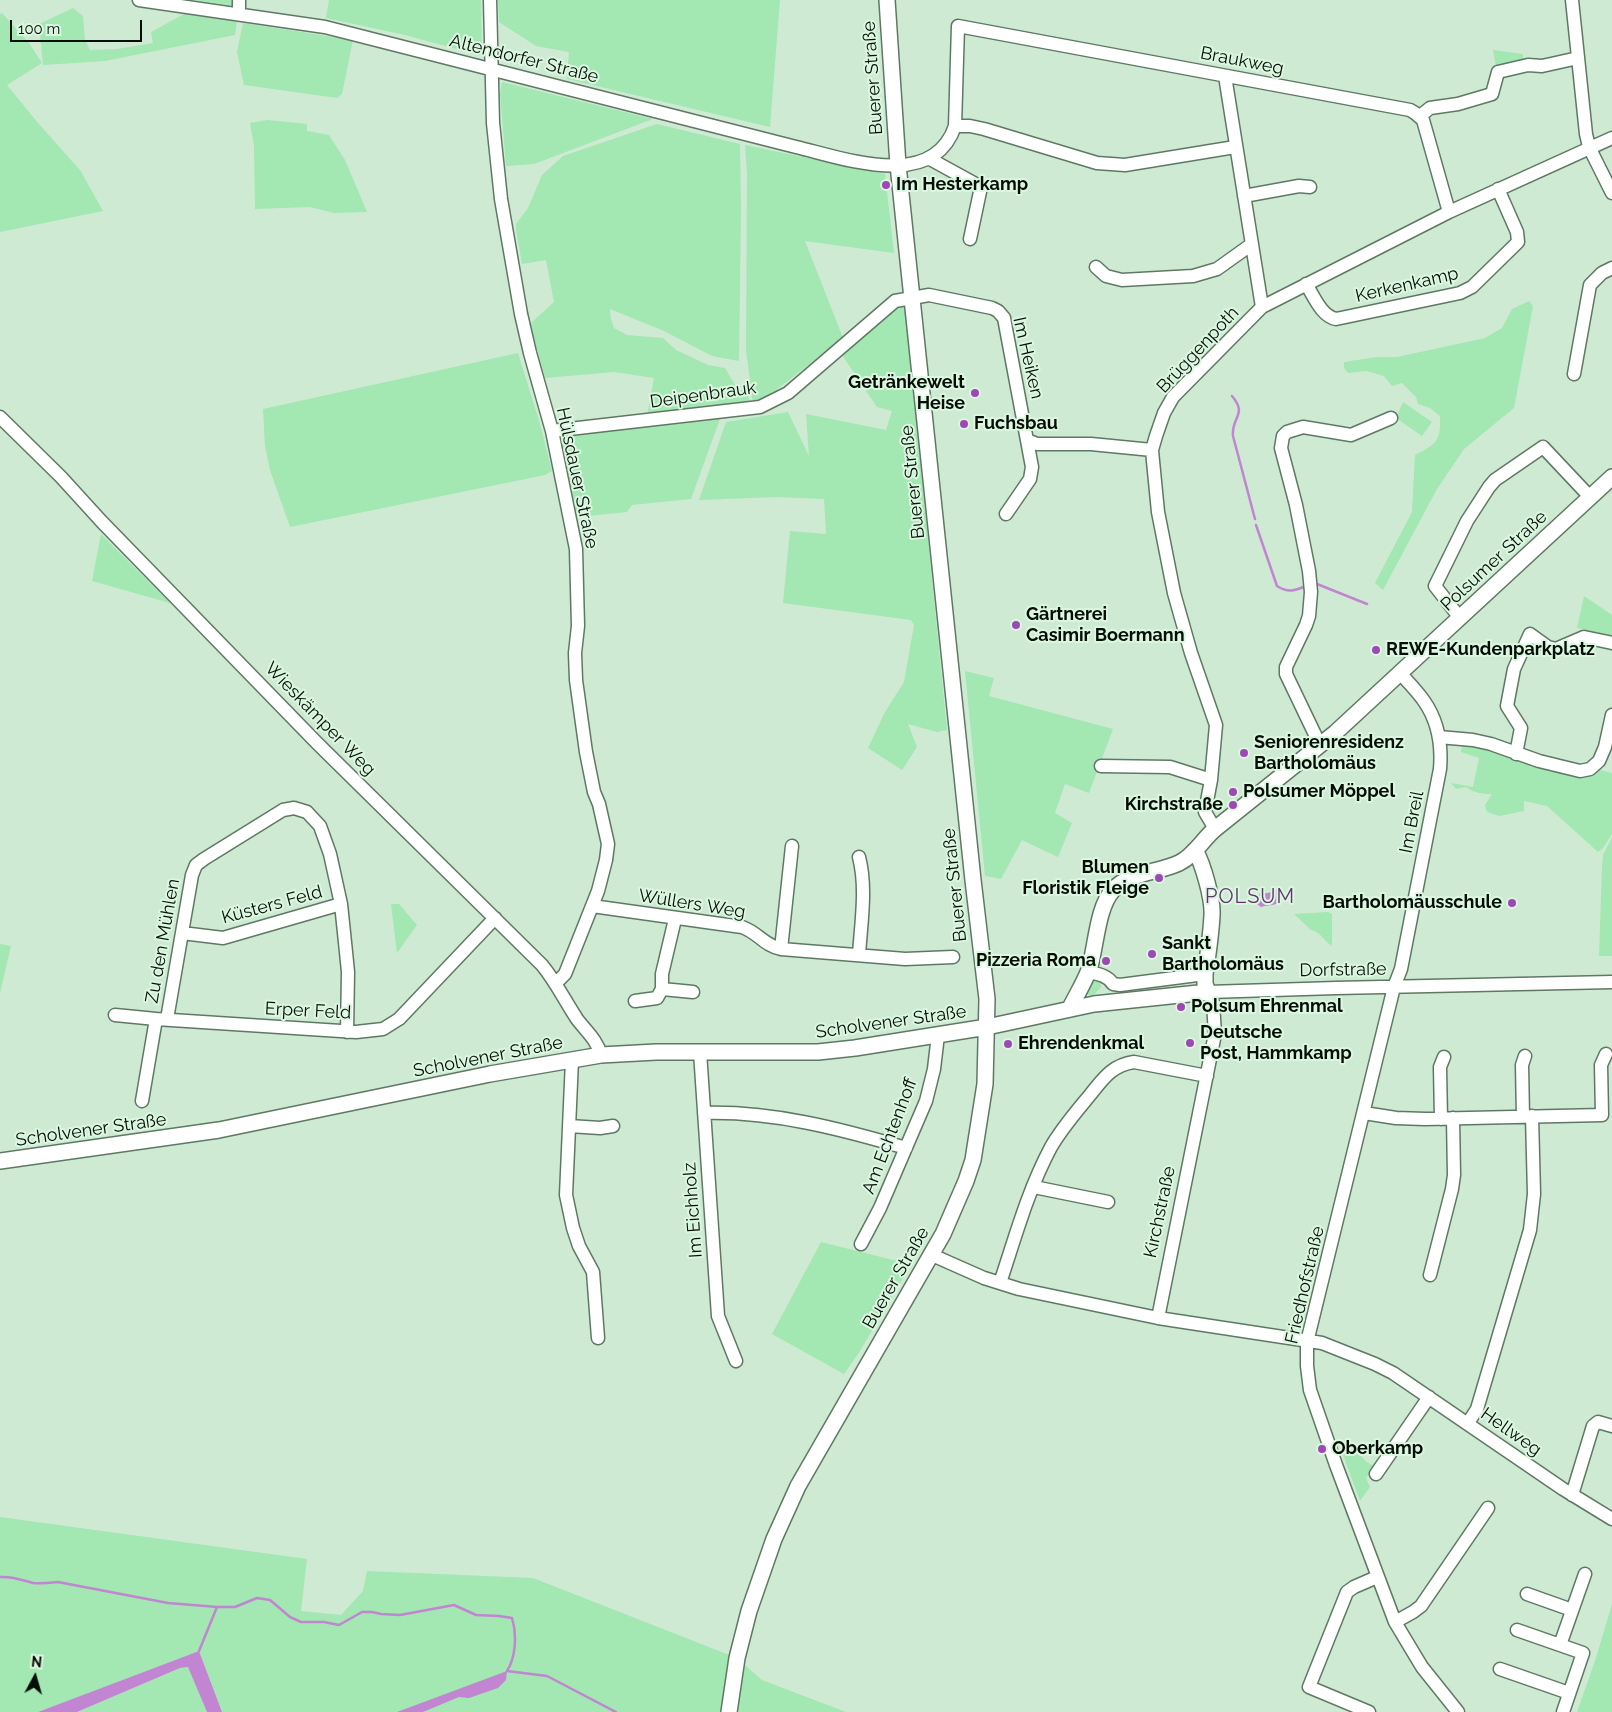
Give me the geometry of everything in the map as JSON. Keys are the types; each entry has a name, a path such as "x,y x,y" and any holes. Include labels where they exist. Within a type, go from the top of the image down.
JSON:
{"main road":[{"name":"Buerer Straße","path":"729,1712 738,1658 749,1611 761,1572 786,1512 829,1431 932,1255 952,1213 973,1160 985,1084 987,999 898,165 887,0"},
{"name":"Polsumer Straße","path":"1070,1008 1088,972 1104,905 1112,890 1123,881 1180,863 1190,856 1215,829 1320,745 1612,477"},
{"name":"Kirchstraße","path":"1195,850 1200,859 1212,903 1205,974 1205,984 1208,992"},
{"name":"Dorfstraße","path":"987,1027 1094,1004 1208,992"},
{"name":"Scholvener Straße","path":"0,1161 219,1130 490,1074 601,1055 656,1052 818,1052 987,1027"}],"street":[{"name":"Altendorfer Straße","path":"139,0 239,7 492,68 870,164 898,165"},
{"name":"Hülsdauer Straße","path":"490,0 493,123 501,199 528,343 552,431 576,549 578,626 574,653 584,743 594,792 608,844 606,860 592,906 565,974 556,983"},
{"path":"1572,0 1586,134 1589,147 1612,193"},
{"name":"Braukweg","path":"955,126 958,26 1410,110 1420,116"},
{"path":"1449,212 1423,120 1420,116 1430,108 1458,104 1492,94 1498,72 1528,65 1542,66 1578,58"},
{"path":"1224,76 1262,307"},
{"path":"898,165 930,159 940,151 952,136 955,126 970,126 984,129 1097,163 1125,165 1236,148"},
{"name":"Brüggenpoth","path":"1215,829 1205,812 1211,780 1216,725 1194,661 1174,593 1158,512 1152,450 1164,413 1173,396 1262,307 1449,212 1612,138"},
{"path":"930,159 981,187 970,239"},
{"path":"1244,196 1299,186 1310,188"},
{"name":"Kerkenkamp","path":"1306,284 1324,313 1330,318 1336,319 1460,292 1472,286 1518,242 1517,232 1498,189"},
{"path":"1096,267 1106,276 1122,280 1193,276 1217,269 1252,244"},
{"path":"1574,374 1590,285 1602,273 1612,268"},
{"name":"Im Heiken","path":"912,297 929,295 992,308 998,311 1004,318 1032,467 1030,479 1006,514"},
{"name":"Deipenbrauk","path":"552,431 760,407 788,393 895,301 912,297"},
{"name":"Wieskämper Weg","path":"0,417 317,743 542,965 556,983 577,1018 598,1045 601,1055"},
{"path":"1320,745 1286,674 1286,667 1309,616 1311,592 1309,571 1296,505 1281,448 1283,436 1287,432 1303,426 1352,435 1391,418"},
{"path":"1028,440 1037,444 1090,444 1152,450"},
{"path":"1460,618 1435,586 1467,521 1495,480 1543,447 1591,498"},
{"path":"1516,754 1521,728 1507,706 1514,669 1530,634 1556,649 1584,637 1612,643"},
{"name":"Im Breil","path":"1394,988 1402,969 1439,779 1441,760 1439,737 1432,714 1423,699 1400,673"},
{"path":"1439,737 1473,740 1491,744 1516,754 1580,771 1590,768 1599,761 1603,754 1612,715"},
{"path":"1102,766 1170,767 1211,780"},
{"name":"Zu den Mühlen","path":"161,1019 182,933 192,875 196,865 283,810 294,808 307,812 320,826 330,854 341,904 348,972 347,1032"},
{"path":"781,950 792,846"},
{"path":"859,857 863,887 859,956"},
{"name":"Küsters Feld","path":"182,933 223,938 341,904"},
{"name":"Wüllers Weg","path":"592,906 742,927 756,933 770,947 781,950 920,959 953,957"},
{"name":"Erper Feld","path":"114,1015 347,1032 383,1029 399,1019 495,918"},
{"path":"634,1001 657,998 662,988 662,974 675,919"},
{"path":"1088,972 1102,975 1109,978 1113,984 1120,985 1205,974"},
{"name":"Dorfstraße","path":"1208,992 1612,982"},
{"path":"662,988 693,992"},
{"name":"Friedhofstraße","path":"1394,988 1307,1342 1307,1366 1310,1390 1395,1622 1422,1667 1458,1712"},
{"name":"Kirchstraße","path":"1158,1318 1215,1034 1213,1003 1208,992"},
{"path":"142,1101 161,1019"},
{"name":"Am Echtenhoff","path":"861,1244 880,1208 926,1101 934,1069 938,1035"},
{"name":"Im Eichholz","path":"700,1052 718,1316 736,1361"},
{"path":"1364,1113 1396,1118 1447,1119 1602,1115 1601,1065 1606,1054"},
{"path":"1468,1423 1480,1401 1530,1230 1534,1194 1522,1066 1525,1056"},
{"path":"1430,1274 1454,1175 1440,1067 1444,1057"},
{"path":"572,1060 566,1195 579,1246 593,1272 598,1338"},
{"path":"1000,1283 1034,1187 1051,1148 1062,1131 1112,1070 1123,1064 1134,1062 1207,1076"},
{"path":"704,1113 734,1112 765,1115 872,1138 906,1148"},
{"path":"569,1126 600,1128 614,1126"},
{"path":"1034,1187 1108,1202"},
{"path":"932,1255 1000,1283 1077,1302 1158,1318 1307,1342"},
{"name":"Hellweg","path":"1307,1342 1322,1343 1375,1364 1394,1374 1572,1495 1612,1519"},
{"path":"1376,1474 1429,1397"},
{"path":"1572,1495 1593,1426 1598,1422 1612,1426"},
{"path":"1395,1622 1420,1606 1488,1508"},
{"path":"1560,1646 1585,1574"},
{"path":"1370,1712 1309,1687 1347,1592 1377,1577"},
{"path":"1527,1594 1572,1610"},
{"path":"1517,1630 1583,1653 1562,1712"},
{"path":"1500,1669 1569,1693"}],"green space":[{"path":"195,0 234,0 234,6"},
{"path":"329,0 481,0 482,56 405,35 326,18"},
{"path":"498,0 780,0 770,127 567,79 569,52 536,46 499,22"},
{"path":"73,8 83,16 85,40 90,50 117,49 153,43 151,32 184,14 237,21 235,35 105,61 43,65 39,24"},
{"path":"2,13 29,43 42,63 7,85 80,170 103,211 0,232 0,14"},
{"path":"243,23 353,40 342,94 337,98 244,85 237,52"},
{"path":"1493,50 1523,54 1523,62 1496,67"},
{"path":"502,82 653,119 534,164 506,166 500,93"},
{"path":"267,120 307,124 307,131 329,135 345,160 367,212 334,213 310,207 255,209 254,146 250,123"},
{"path":"657,124 740,144 739,361 712,356 664,331 610,309 614,328 627,335 663,338 676,350 708,365 725,368 738,390 746,390 750,402 647,416 654,378 614,372 545,378 530,324 554,302 546,260 522,264 516,224 528,208 542,175 563,156"},
{"path":"745,145 885,174 894,253 805,241 843,338 762,401 753,404 746,350 747,174"},
{"path":"1529,301 1533,306 1514,408 1464,449 1437,489 1383,590 1375,583 1412,512 1415,455 1436,441 1439,432 1440,416 1430,408 1418,404 1416,397 1402,383 1392,386 1384,376 1366,371 1348,373 1344,368 1344,362 1377,357 1397,357 1485,338 1502,328 1512,309"},
{"path":"898,305 905,308 947,730 937,732 908,724 917,747 902,770 868,748 885,712 904,682 914,625 911,620 783,603 790,531 826,534 824,499 777,497 699,500 726,422 788,412 809,456 806,414 886,430 892,411 877,407 842,355"},
{"path":"518,353 552,471 545,475 290,527 270,470 265,446 263,409"},
{"path":"1403,402 1432,422 1422,436 1396,418"},
{"path":"720,419 691,499 632,505 627,512 577,517 562,443 565,436"},
{"path":"101,534 170,603 92,581"},
{"path":"1584,596 1612,615 1612,636 1577,628"},
{"path":"965,671 994,678 989,696 1113,729 1089,793 1065,784 1055,813 1072,823 1058,857 1022,840 1001,879 985,876"},
{"path":"1462,746 1502,753 1572,776 1587,776 1600,770 1612,773 1612,834 1603,848 1598,852 1547,806 1524,801 1524,811 1499,816 1487,812 1485,805 1492,794 1478,793 1466,787 1456,789 1451,783 1473,787 1479,758 1461,752"},
{"path":"1612,837 1612,956 1599,956 1603,855"},
{"path":"391,904 399,904 417,925 397,953"},
{"path":"1328,912 1332,914 1332,946 1294,914"},
{"path":"0,944 11,946 0,993"},
{"path":"1094,978 1100,979 1101,987 1093,996 1086,994 1086,991"},
{"path":"821,1242 901,1262 906,1273 860,1351 844,1374 772,1334"},
{"path":"1342,1452 1355,1453 1376,1466 1366,1478 1370,1487 1360,1501"},
{"path":"0,1517 307,1559 301,1611 341,1615 363,1591 367,1571 533,1578 737,1658 762,1680 846,1712 222,1712 199,1651 38,1712 0,1712"},
{"path":"1612,1604 1612,1712 1577,1712 1596,1658"},
{"path":"189,1667 207,1712 77,1712 180,1668"}],"shaded area":[{"path":"1277,889 1283,894 1278,903 1261,907 1257,904 1258,901 1256,900 1260,893 1268,893"},
{"path":"199,1651 222,1712 207,1712 188,1667 180,1668 77,1712 38,1712"},
{"path":"507,1671 506,1680 498,1688 469,1698 459,1697 423,1712 397,1712"}],"waterway":[{"path":"1232,396 1239,408 1234,424 1233,436 1255,519"},
{"path":"1256,525 1277,586 1284,590 1298,589 1306,586"},
{"path":"1317,584 1367,604"},
{"path":"0,1577 33,1583 58,1582 168,1603 235,1607 257,1598 270,1600 290,1617 301,1622 324,1622 339,1625 362,1612 400,1615 454,1605 476,1615 512,1618 515,1631 515,1645 507,1671 547,1676 616,1712"},
{"path":"199,1651 217,1607"}],"place":[{"name":"Im Hesterkamp","path":"886,185"},
{"name":"Getränkewelt Heise","path":"975,393"},
{"name":"Fuchsbau","path":"964,424"},
{"name":"Gärtnerei Casimir Boermann","path":"1016,625"},
{"name":"REWE-Kundenparkplatz","path":"1376,650"},
{"name":"Seniorenresidenz Bartholomäus","path":"1244,753"},
{"name":"Polsumer Möppel","path":"1233,792"},
{"name":"Kirchstraße","path":"1233,805"},
{"name":"Blumen Floristik Fleige","path":"1159,878"},
{"name":"Bartholomäusschule","path":"1512,903"},
{"name":"Sankt Bartholomäus","path":"1152,954"},
{"name":"Pizzeria Roma","path":"1106,961"},
{"name":"Polsum Ehrenmal","path":"1181,1007"},
{"name":"Deutsche Post, Hammkamp","path":"1190,1043"},
{"name":"Ehrendenkmal","path":"1008,1044"},
{"name":"Oberkamp","path":"1322,1449"}],"district":[{"name":"POLSUM","path":"1250,897"}]}
